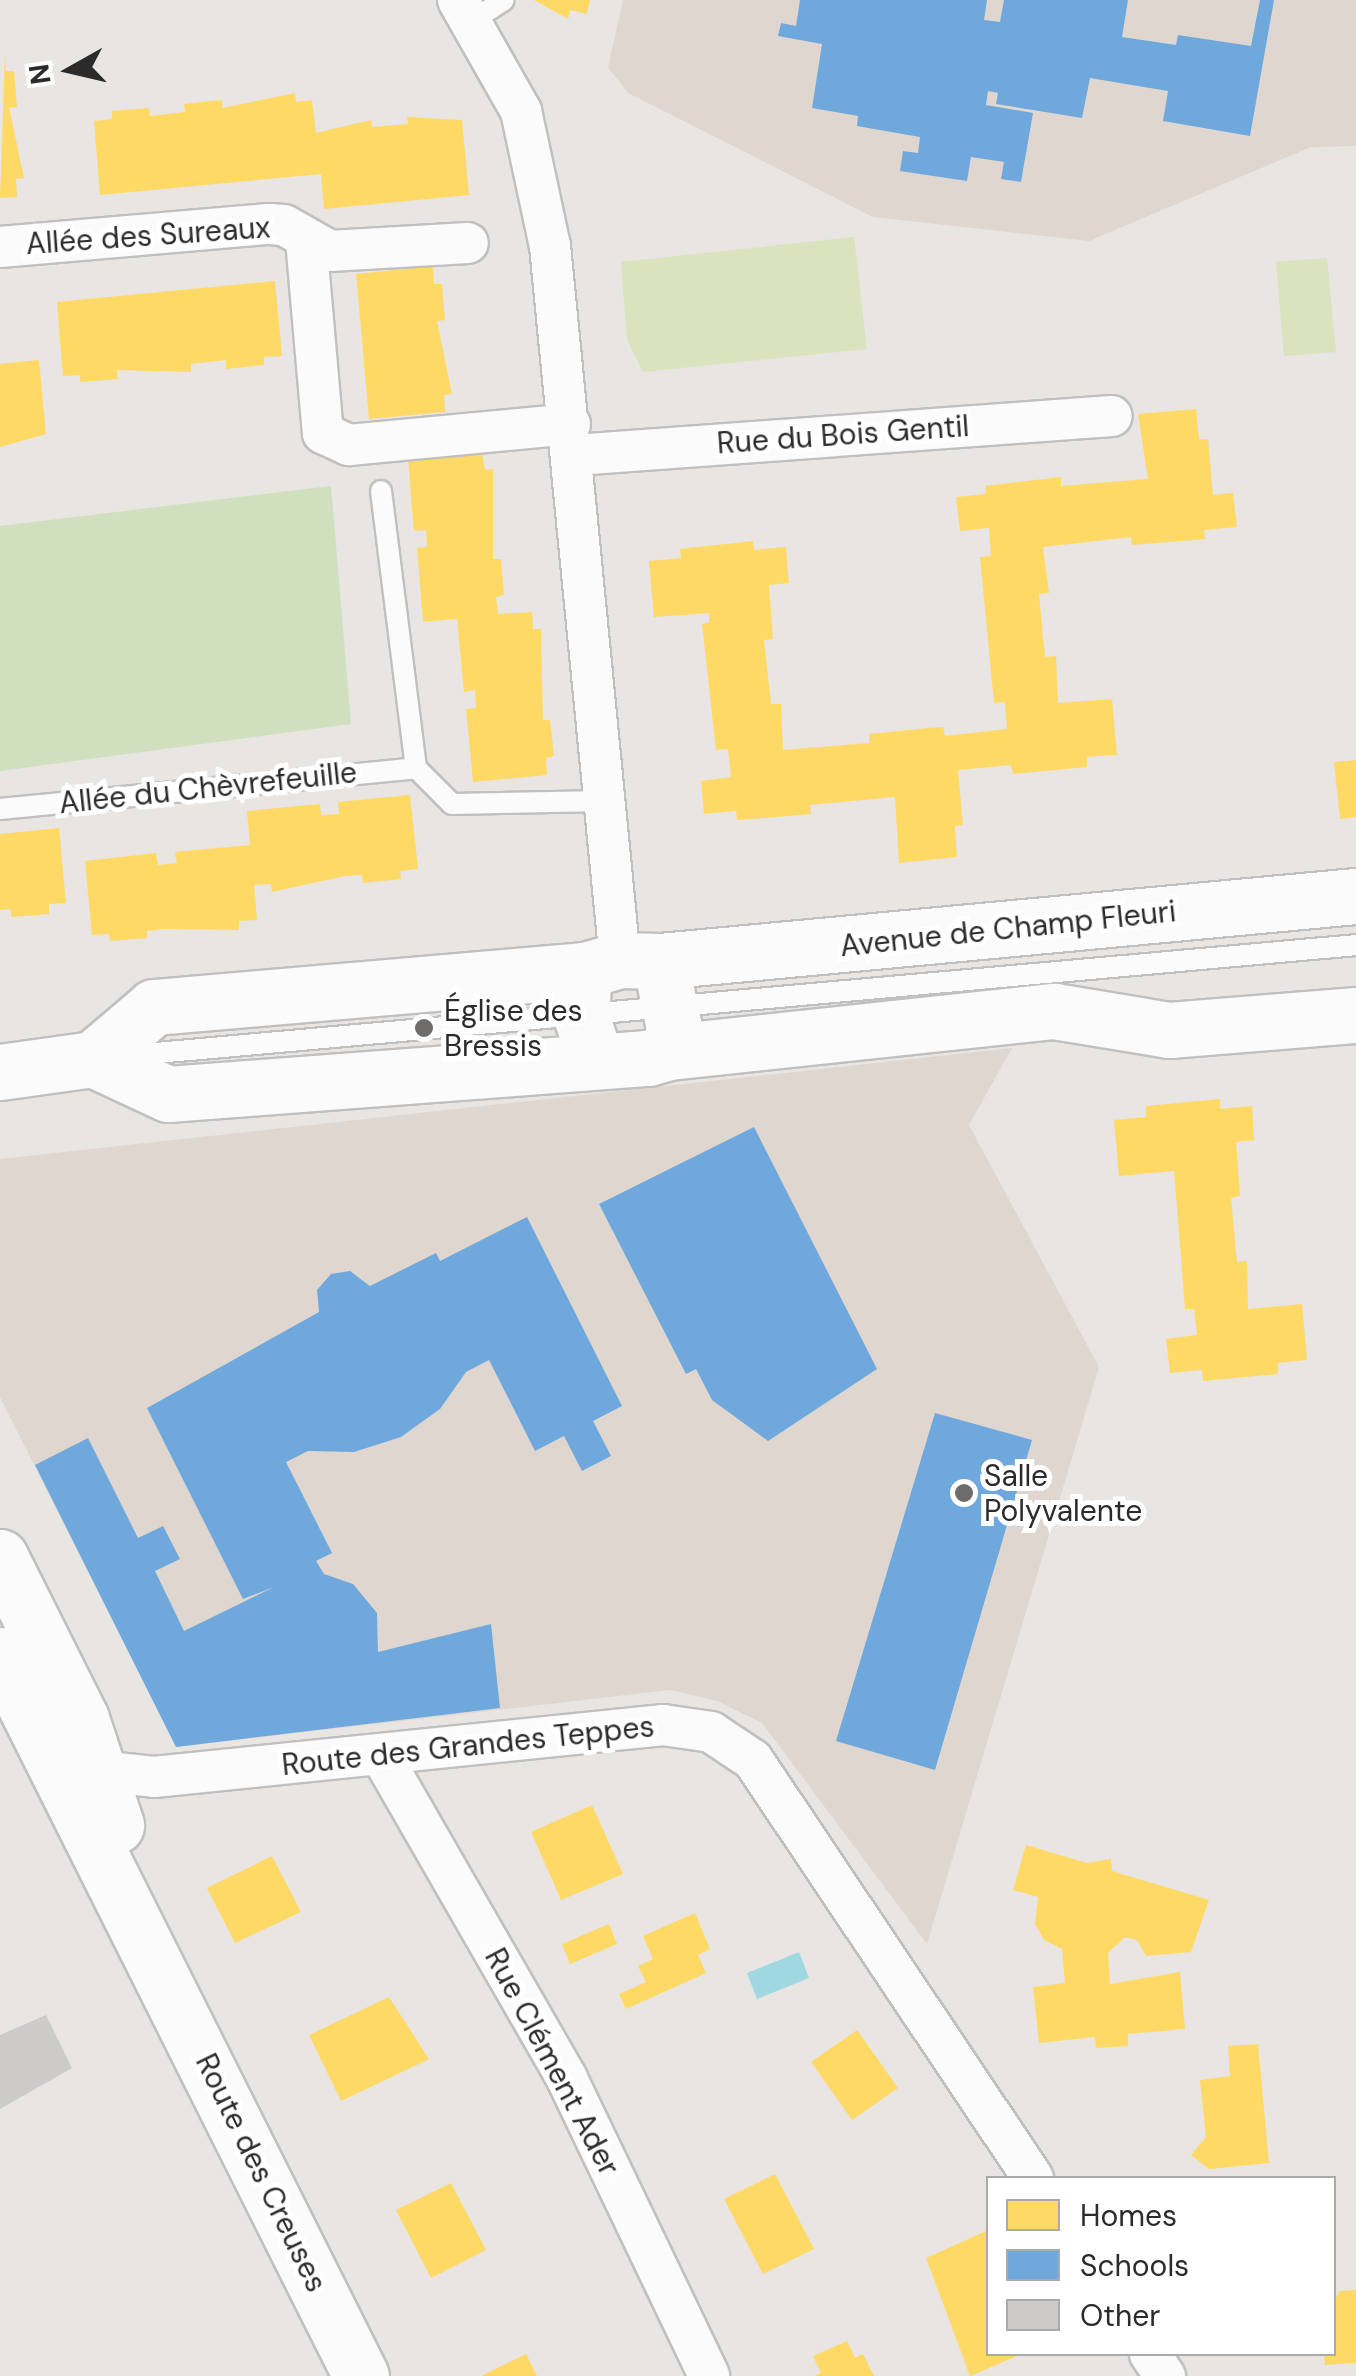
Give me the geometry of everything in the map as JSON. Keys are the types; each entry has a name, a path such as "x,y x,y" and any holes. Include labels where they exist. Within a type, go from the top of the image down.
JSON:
{"street":[{"path":"464,11 521,111 550,246 626,1003"},
{"name":"Allée des Sureaux","path":"0,247 269,224 284,225 330,251 468,243"},
{"name":"Rue du Bois Gentil","path":"306,240 322,433 350,444 572,439 1112,416"},
{"name":"Avenue de Champ Fleuri","path":"1356,896 626,1003 168,1094 94,1059 154,1007 626,1003 1054,1012 1169,1030 1356,1016"},
{"path":"0,1072 94,1059"},
{"name":"Route des Creuses","path":"0,1557 81,1719 161,1971"},
{"name":"Route des Creuses","path":"6,1668 161,1971 360,2376"},
{"name":"Route des Grandes Teppes","path":"6,1668 61,1750 99,1771 154,1777 664,1725 711,1732 752,1760 1032,2176"},
{"name":"Rue Clément Ader","path":"381,1755 566,2079 708,2376"}],"lane":[{"path":"464,11 504,0"},
{"path":"380,491 416,768 452,804 605,801"},
{"name":"Allée du Chèvrefeuille","path":"0,809 416,768"},
{"name":"Avenue de Champ Fleuri","path":"626,1003 1356,945"}],"shaded area":[{"path":"623,0 1356,0 1356,146 1311,147 1089,241 873,217 628,93 608,67"},
{"path":"1012,1048 969,1125 1099,1367 927,1944 762,1723 717,1701 670,1690 176,1747 0,1397 0,1159"}],"green space":[{"path":"854,237 867,349 643,372 627,340 621,262"},
{"path":"1327,258 1336,352 1284,356 1276,262"},
{"path":"331,486 351,724 0,771 0,526"}],"water":[{"path":"799,1952 809,1978 757,1999 747,1973"}],"building: Homes":[{"path":"534,0 590,0 587,14 570,10 568,19"},
{"path":"5,53 6,71 14,71 17,107 9,107 24,178 16,179 17,197 0,198"},
{"path":"295,93 296,102 312,100 316,133 371,120 372,127 408,124 407,117 462,120 469,195 324,209 321,174 100,195 94,121 112,119 112,111 149,108 150,116 185,112 184,104 222,100 222,108"},
{"path":"433,266 434,284 442,284 445,320 437,321 452,394 444,395 445,412 369,419 356,274"},
{"path":"275,281 282,356 264,357 264,365 226,369 226,360 191,364 191,372 117,370 118,379 80,382 80,375 63,376 57,302"},
{"path":"39,360 46,434 0,447 0,364"},
{"path":"1196,409 1199,439 1208,439 1213,495 1233,493 1237,527 1204,530 1205,539 1132,545 1131,537 1043,547 1049,593 1039,594 1045,657 1056,656 1058,703 1112,699 1117,755 1087,757 1087,767 1013,774 1011,765 958,770 963,825 955,826 957,857 899,863 895,797 810,805 811,814 737,820 736,811 704,814 701,781 731,777 728,749 716,750 702,624 709,622 709,613 654,617 649,561 681,558 680,549 753,541 754,550 786,547 789,583 769,585 773,639 764,640 771,704 781,704 783,750 869,743 869,734 929,728 943,727 945,736 1007,729 1005,702 994,703 980,557 991,556 989,528 960,531 956,497 986,494 985,486 1061,477 1061,486 1148,479 1138,414"},
{"path":"482,452 485,470 493,469 493,559 501,559 504,595 496,597 498,614 532,612 533,629 541,629 543,720 550,720 554,756 546,758 547,775 473,782 466,709 476,708 475,690 464,692 457,619 423,622 417,548 427,547 426,530 414,531 408,458"},
{"path":"1356,760 1356,817 1340,819 1334,762"},
{"path":"410,795 418,869 400,871 401,879 363,883 362,875 345,876 272,892 271,884 254,885 257,920 239,921 239,930 164,929 147,931 147,938 110,941 109,934 92,935 85,861 156,853 158,865 177,863 175,852 250,845 247,811 320,804 321,815 339,814 338,802"},
{"path":"59,828 66,903 49,904 49,914 11,917 11,909 0,910 0,834"},
{"path":"1220,1099 1220,1109 1252,1106 1254,1140 1236,1142 1240,1196 1231,1198 1237,1262 1247,1261 1248,1309 1302,1304 1307,1360 1278,1363 1278,1374 1203,1381 1202,1370 1170,1373 1166,1339 1197,1335 1194,1309 1185,1309 1174,1171 1119,1176 1114,1120 1146,1117 1146,1106"},
{"path":"592,1805 623,1874 561,1900 531,1832"},
{"path":"1026,1845 1087,1863 1111,1859 1112,1871 1209,1900 1191,1952 1146,1956 1137,1940 1125,1937 1108,1953 1110,1984 1180,1972 1185,2029 1128,2034 1128,2046 1096,2048 1095,2037 1039,2043 1033,1987 1065,1983 1062,1949 1044,1940 1035,1924 1038,1897 1013,1890"},
{"path":"272,1856 301,1912 235,1943 207,1888"},
{"path":"695,1913 710,1949 698,1955 706,1973 626,2009 619,1994 646,1982 638,1966 653,1959 643,1936"},
{"path":"609,1924 617,1944 570,1964 562,1944"},
{"path":"389,1997 429,2059 341,2101 309,2035"},
{"path":"857,2030 898,2088 852,2120 811,2062"},
{"path":"1258,2044 1269,2163 1209,2169 1191,2155 1206,2137 1200,2080 1230,2076 1228,2046"},
{"path":"775,2174 814,2249 763,2274 724,2199"},
{"path":"451,2183 486,2250 431,2278 396,2210"},
{"path":"986,2231 986,2356 1017,2356 970,2376 926,2258"},
{"path":"1356,2290 1356,2363 1325,2365 1324,2356 1336,2356 1339,2291"},
{"path":"847,2341 855,2358 863,2354 874,2376 814,2376 821,2373 813,2356"},
{"path":"526,2354 537,2376 481,2376"}],"building: Schools":[{"path":"800,0 987,0 984,20 1000,22 1004,0 1128,0 1122,37 1176,45 1178,35 1251,46 1260,0 1274,0 1250,136 1163,121 1168,91 1090,78 1082,118 996,104 998,93 988,91 986,105 1033,113 1021,182 1001,179 1004,162 971,157 967,181 900,171 903,151 918,153 920,137 857,126 858,116 812,108 822,44 778,36 781,23 796,26"},
{"path":"754,1127 877,1369 768,1441 712,1400 696,1369 686,1374 599,1204"},
{"path":"527,1217 622,1406 593,1421 611,1456 582,1471 564,1436 535,1451 489,1360 466,1372 440,1409 401,1437 354,1452 308,1451 286,1462 332,1553 316,1561 324,1574 353,1584 377,1613 378,1652 491,1624 500,1708 176,1747 35,1465 88,1438 138,1538 163,1526 180,1559 155,1571 184,1631 274,1587 243,1599 147,1408 319,1312 317,1290 331,1274 350,1271 370,1286 436,1253 440,1261"},
{"path":"935,1413 1032,1440 935,1770 836,1741"}],"building: Other":[{"path":"46,2015 72,2068 0,2109 0,2035"}],"place":[{"name":"Église des Bressis","path":"424,1028"},
{"name":"Salle Polyvalente","path":"964,1493"}]}
